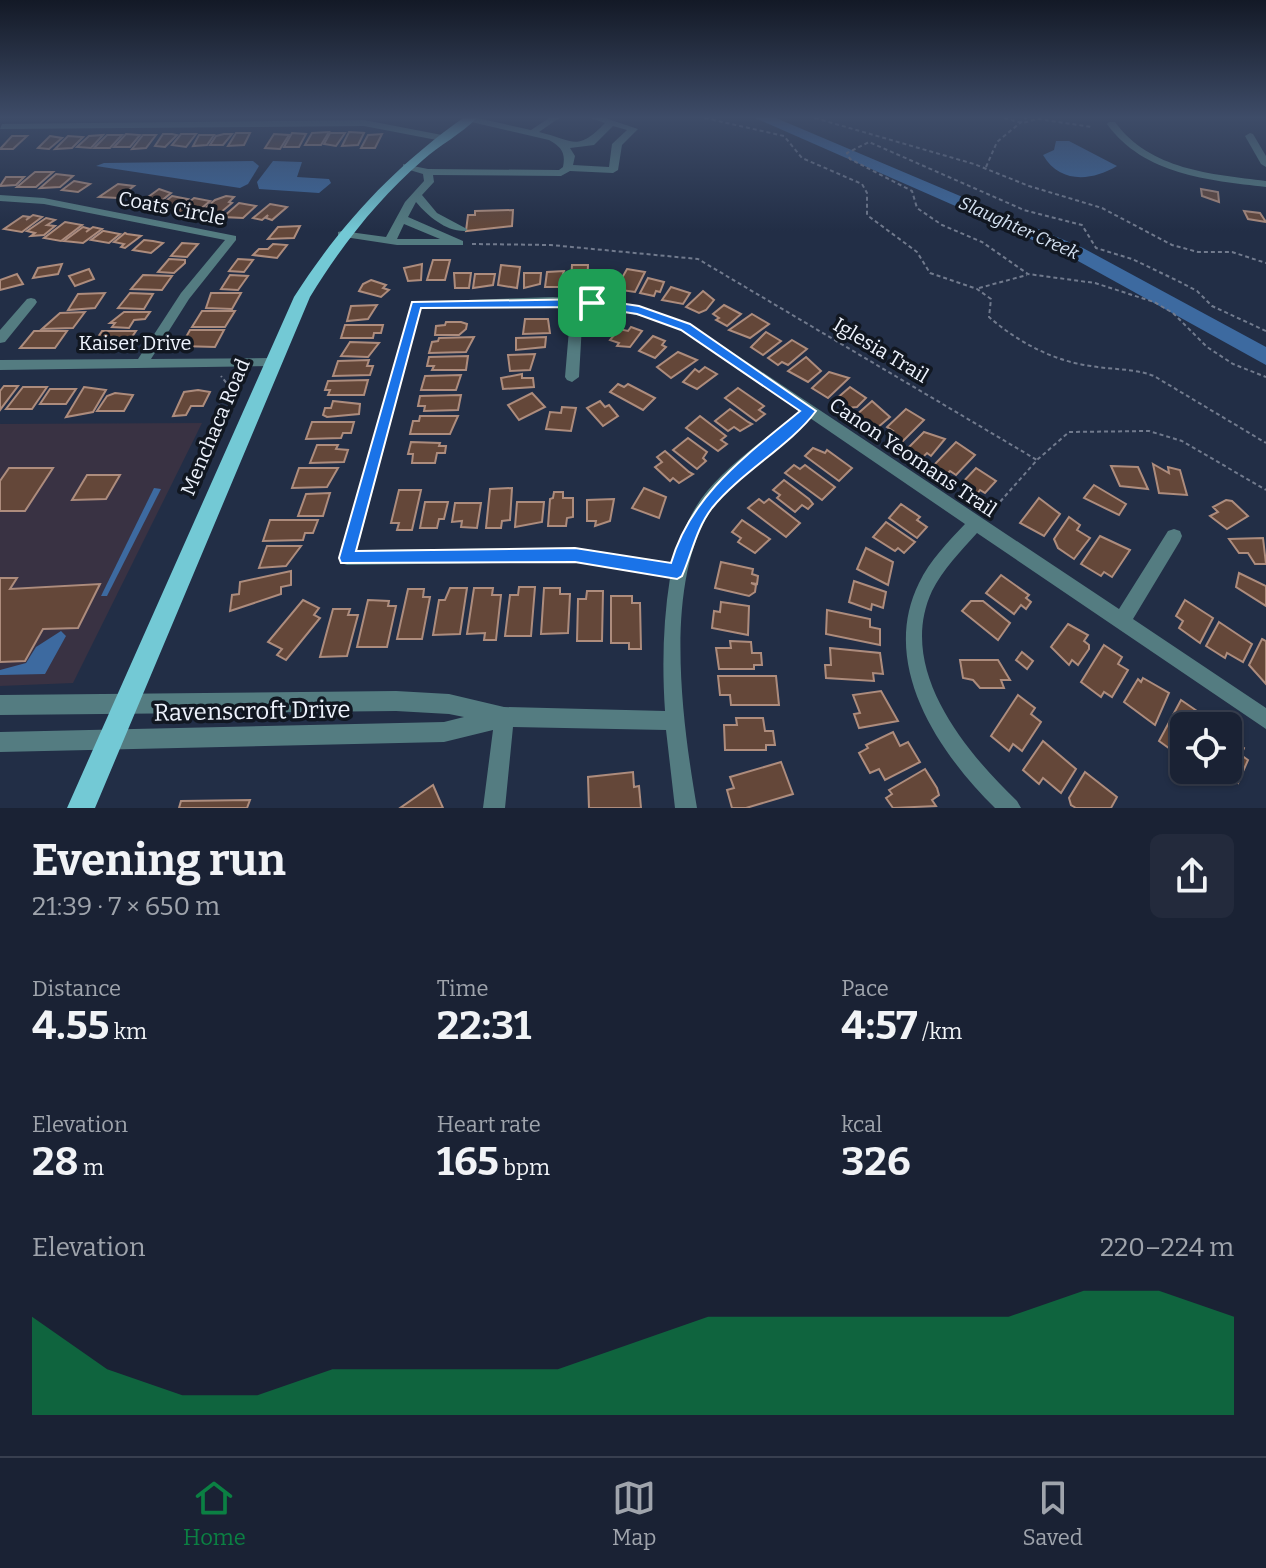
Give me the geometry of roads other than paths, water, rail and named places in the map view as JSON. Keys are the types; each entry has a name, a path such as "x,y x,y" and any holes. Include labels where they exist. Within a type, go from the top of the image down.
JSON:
{"main road":[{"name":"Menchaca Road","path":"81,808 302,297 342,234 419,156"}],"street":[{"path":"568,168 570,156"},
{"path":"406,166 428,172 561,173 568,168 613,170 615,156"},
{"path":"1150,156 1210,177 1266,184"},
{"path":"390,241 416,195 429,182 428,172"},
{"path":"416,195 433,215 462,229"},
{"name":"Coats Circle","path":"0,198 44,201 232,238 185,296 142,363"},
{"path":"459,243 466,217"},
{"path":"403,219 459,243"},
{"path":"342,234 390,241 459,243"},
{"path":"0,339 31,302"},
{"path":"572,377 577,303"},
{"name":"Canon Yeomans Trail","path":"677,571 575,555 347,558 416,305 577,303 624,306 686,327 809,411 981,520 1121,622 1266,719"},
{"name":"Kaiser Drive","path":"0,365 271,363"},
{"path":"686,808 677,721 673,611 677,571 685,542 704,507 729,479 809,411"},
{"path":"981,520 937,569 920,600 917,652 930,702 957,753 1010,808"},
{"path":"1121,622 1174,536"},
{"name":"Ravenscroft Drive","path":"0,705 396,701 449,704 504,717 677,721"},
{"path":"494,808 504,717"},
{"name":"Ravenscroft Drive","path":"0,742 444,732 504,717"}],"water":[{"path":"1044,156 1097,156 1117,166 1097,175 1077,177 1058,171"},
{"path":"253,161 259,166 248,184 240,188 96,166 104,163"},
{"path":"273,161 302,162 297,177 329,179 331,183 319,193 259,189 257,182"},
{"path":"154,488 161,489 107,596 101,596"},
{"path":"61,631 66,636 45,674 0,675 0,670 26,663 36,647"}],"waterway":[{"name":"Slaughter Creek","path":"851,156 1076,252 1266,357"}]}
